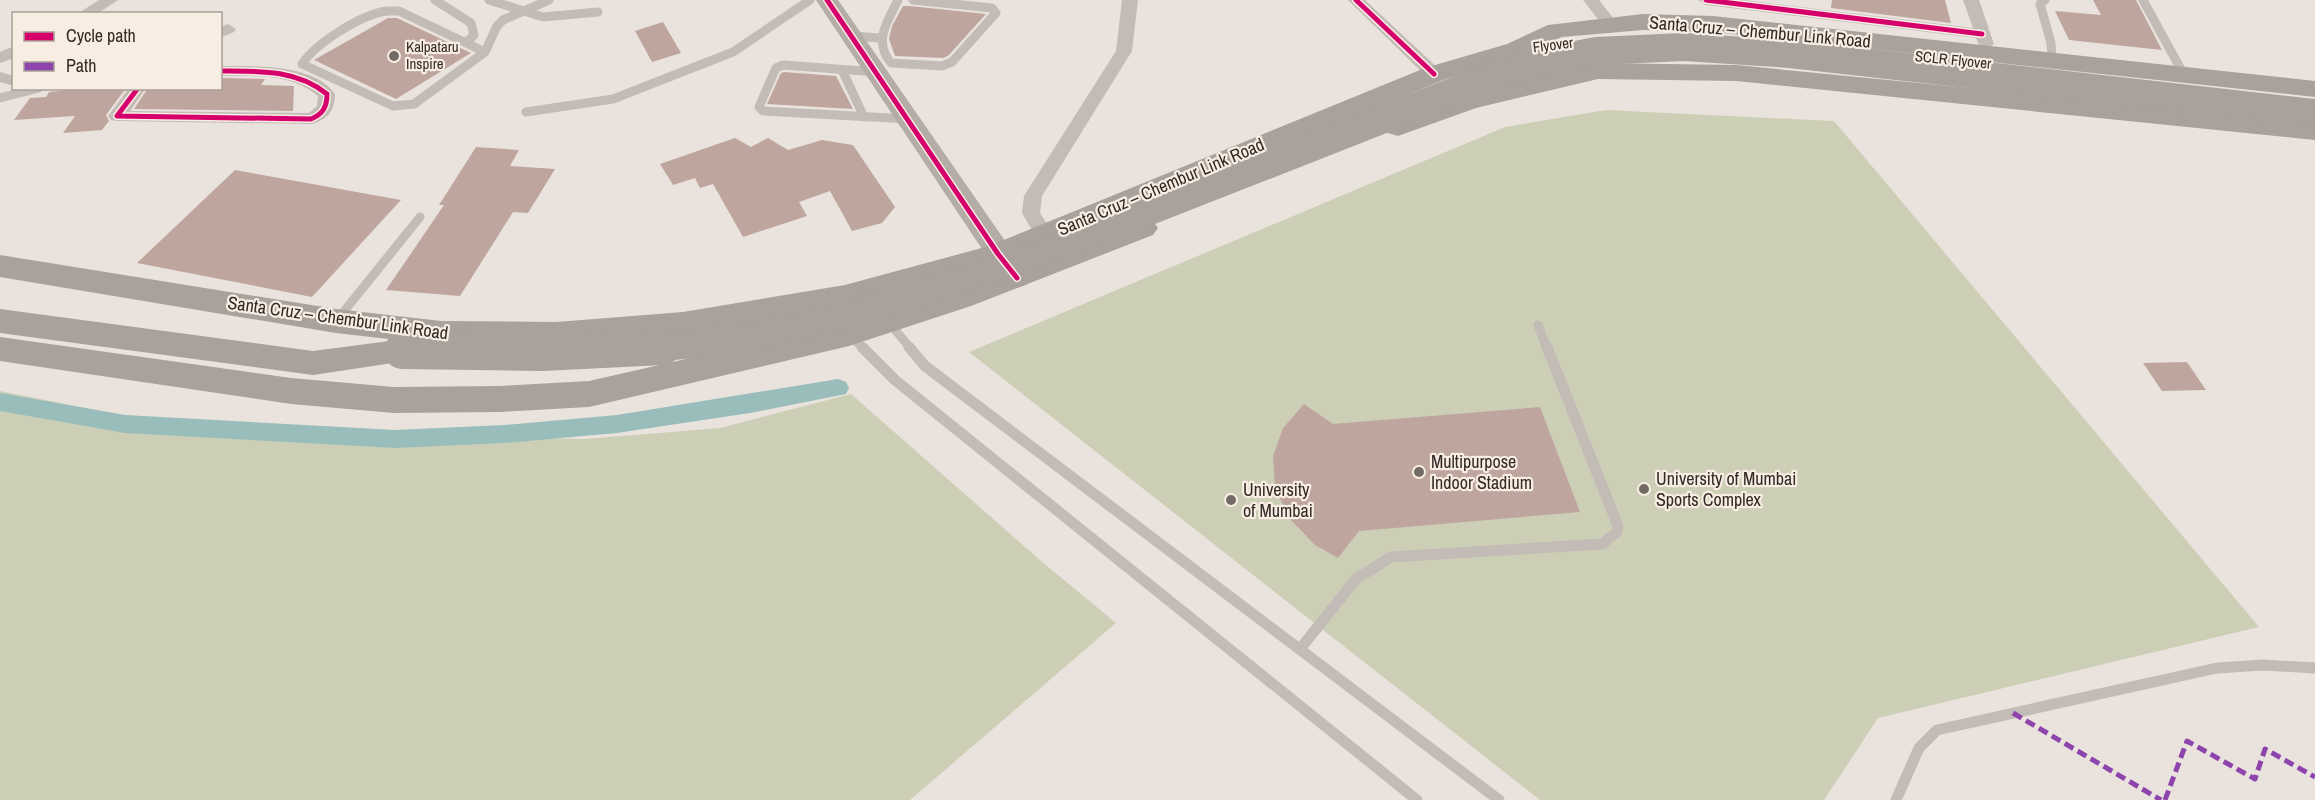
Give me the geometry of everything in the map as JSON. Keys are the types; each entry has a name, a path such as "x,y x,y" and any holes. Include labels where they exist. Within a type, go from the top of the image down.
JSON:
{"highway":[{"name":"Santa Cruz – Chembur Link Road","path":"0,266 336,321 441,333 556,334 683,324 844,296 998,254 1434,74 1516,49 1557,30 1600,32 1642,22 1713,24 1986,43 2052,60 2315,89"},
{"name":"SCLR Flyover","path":"1600,32 1636,35 1680,34 1786,41 2315,100"},
{"path":"0,289 402,351 542,353 666,347 791,328 892,303 990,273 1490,77 1555,59 1596,51 1684,47 1790,54 2315,113"},
{"name":"Santa Cruz – Chembur Link Road","path":"0,348 291,392 394,400 500,399 589,394 849,334 890,322 1017,278 1468,101 1598,71 1736,73 2315,131"},
{"path":"2216,78 2241,123"},
{"path":"0,321 313,363 402,351"}],"street":[{"path":"89,12 110,0"},
{"path":"827,0 998,254 1017,278"},
{"path":"1045,235 1031,213 1033,196 1124,51 1130,0"},
{"path":"1356,0 1434,74"},
{"path":"1706,0 1986,43 1971,0"},
{"path":"1595,1 1600,32"},
{"path":"136,90 117,116 311,119 323,112 327,103 327,94 321,88 285,73 222,71"}],"lane":[{"path":"435,0 471,23 474,35 466,43"},
{"path":"489,0 543,17 598,12"},
{"path":"485,52 399,11 380,12 311,51 302,64 393,106 414,104 485,52 497,26 503,20 549,0"},
{"path":"526,112 613,99 733,52 810,0"},
{"path":"897,0 879,38 884,56 891,63 942,66 952,62 996,14 992,8 913,0"},
{"path":"2045,0 2040,4 2051,43 2052,60"},
{"path":"2143,0 2184,75"},
{"path":"852,36 879,38"},
{"path":"877,72 783,65 776,68 759,107 763,111 909,119"},
{"path":"842,70 864,117"},
{"path":"0,98 31,90"},
{"path":"336,321 420,217"},
{"path":"844,296 890,322 925,366 1499,800"},
{"path":"844,296 849,334 895,380 1417,800"},
{"path":"1300,649 1356,579 1391,557 1602,544 1617,532 1618,526 1538,325"},
{"path":"1896,800 1919,748 1937,730 2217,668 2263,664 2315,668"}],"green space":[{"name":"University of Mumbai Sports Complex","path":"1606,110 1834,121 2259,627 1878,718 1824,800 1540,800 969,352 1505,127"},
{"path":"0,391 201,431 585,439 720,428 851,394 1041,561 1116,623 910,800 0,800"}],"building":[{"path":"1832,0 1945,0 1951,23 1831,8"},
{"path":"2093,0 2136,0 2162,50 2069,40 2055,11 2101,15"},
{"path":"903,6 986,14 948,56 943,58 895,56 889,39 892,26"},
{"name":"Kalpataru Inspire","path":"388,18 397,18 471,53 396,99 314,60"},
{"path":"663,22 681,53 652,62 635,31"},
{"path":"781,73 836,76 853,109 767,104"},
{"path":"222,78 265,79 261,85 294,86 293,111 134,109 147,90 222,90"},
{"path":"125,90 106,115 109,121 102,130 63,133 75,116 14,120 30,98 46,97 49,92"},
{"path":"735,138 751,147 768,138 788,150 822,140 853,145 895,207 882,223 852,231 830,191 799,202 807,216 743,237 713,184 700,188 695,178 673,185 660,164"},
{"path":"476,147 519,150 510,166 555,169 528,213 513,212 460,296 386,290 444,205 439,205"},
{"path":"235,170 401,200 312,297 137,263"},
{"path":"2187,362 2206,390 2162,391 2143,363"},
{"name":"Multipurpose Indoor Stadium","path":"1304,404 1333,424 1540,407 1580,512 1359,531 1338,558 1315,545 1289,518 1275,487 1273,456 1283,428"}],"waterway":[{"path":"0,402 125,424 395,439 504,434 617,424 838,388"}],"marked path":[{"path":"2013,713 2161,800"},
{"path":"2165,800 2187,741 2255,779 2265,749 2315,777"}],"cycle path":[{"path":"827,0 998,254 1017,278"},
{"path":"1356,0 1434,74"},
{"path":"1706,0 1982,34"},
{"path":"136,90 117,116 311,119 322,112 326,103 327,94 305,79 277,73 222,71"}],"place":[{"name":"Kalpataru Inspire","path":"394,56"},
{"name":"Multipurpose Indoor Stadium","path":"1419,472"},
{"name":"University of Mumbai Sports Complex","path":"1644,489"},
{"name":"University of Mumbai","path":"1231,500"}]}
